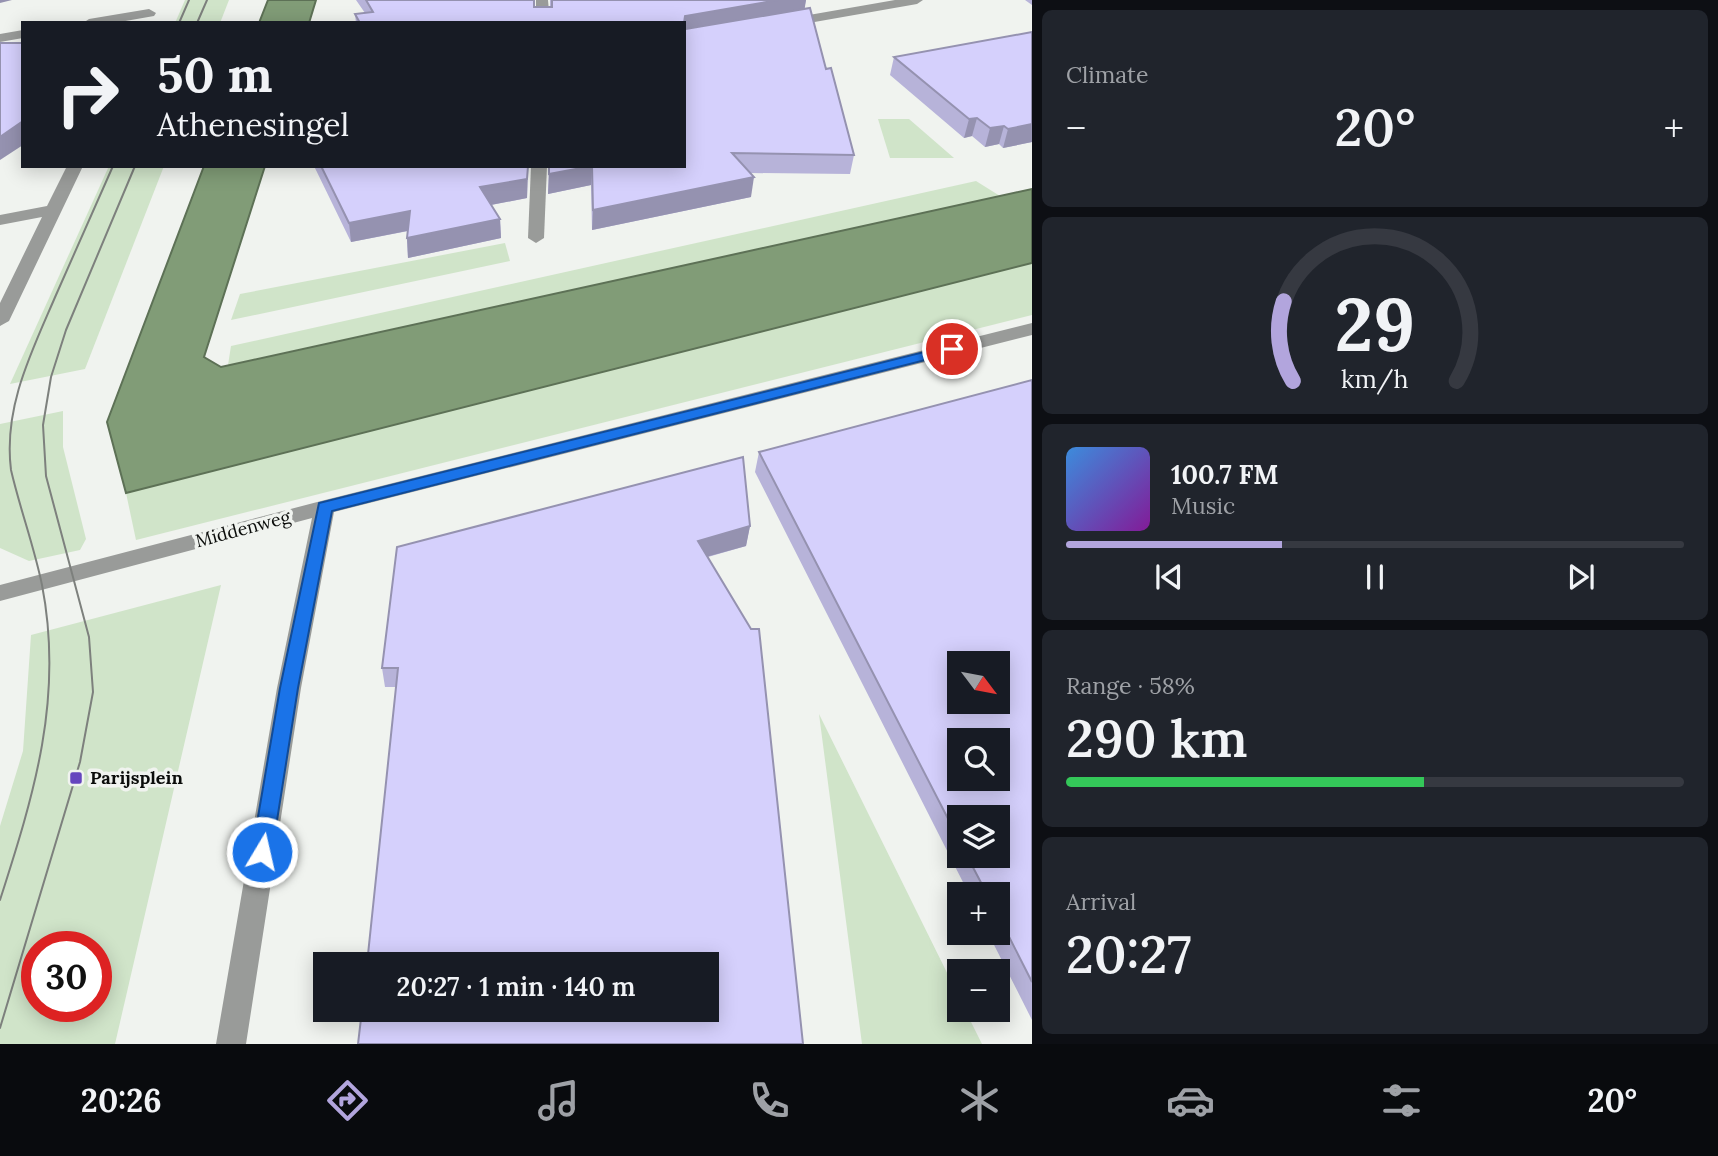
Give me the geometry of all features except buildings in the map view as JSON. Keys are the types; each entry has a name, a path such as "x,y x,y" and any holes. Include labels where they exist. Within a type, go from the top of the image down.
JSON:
{"street":[{"path":"542,0 543,21"},
{"path":"768,26 917,0"},
{"path":"100,21 149,12"},
{"path":"0,38 21,34"},
{"path":"0,321 74,168"},
{"path":"536,238 539,168"},
{"path":"0,220 54,210"},
{"name":"Middenweg","path":"0,593 325,507 1032,329"},
{"path":"231,1044 289,688 325,507"}],"shaded area":[{"path":"185,0 229,0 221,21 176,21"},
{"path":"268,0 316,0 310,21 260,21"},
{"path":"878,119 909,119 954,158 890,158"},
{"path":"108,168 163,168 85,369 10,384"},
{"path":"203,168 264,168 204,357 221,367 1032,189 1032,263 126,493 107,422"},
{"path":"976,181 1000,196 228,365 231,346"},
{"path":"505,243 510,261 231,320 240,294"},
{"path":"1032,263 1032,315 136,540 126,493"},
{"path":"63,411 63,447 86,539 80,550 29,561 0,548 0,424"},
{"path":"221,585 115,1044 0,1044 0,826 23,751 31,635"},
{"path":"819,714 947,973 947,1022 971,1022 982,1044 862,1044"}],"tram line":[{"path":"180,21 189,0"},
{"path":"198,21 207,0"},
{"path":"0,900 34,784 42,745 50,667 42,585 11,470 11,424 29,358 112,168"},
{"path":"0,1028 80,762 93,692 89,637 46,476 43,425 51,377 66,330 134,168"}],"place":[{"name":"Parijsplein","path":"76,778"}],"route":[{"path":"262,852 289,688 325,507 952,349"}]}
